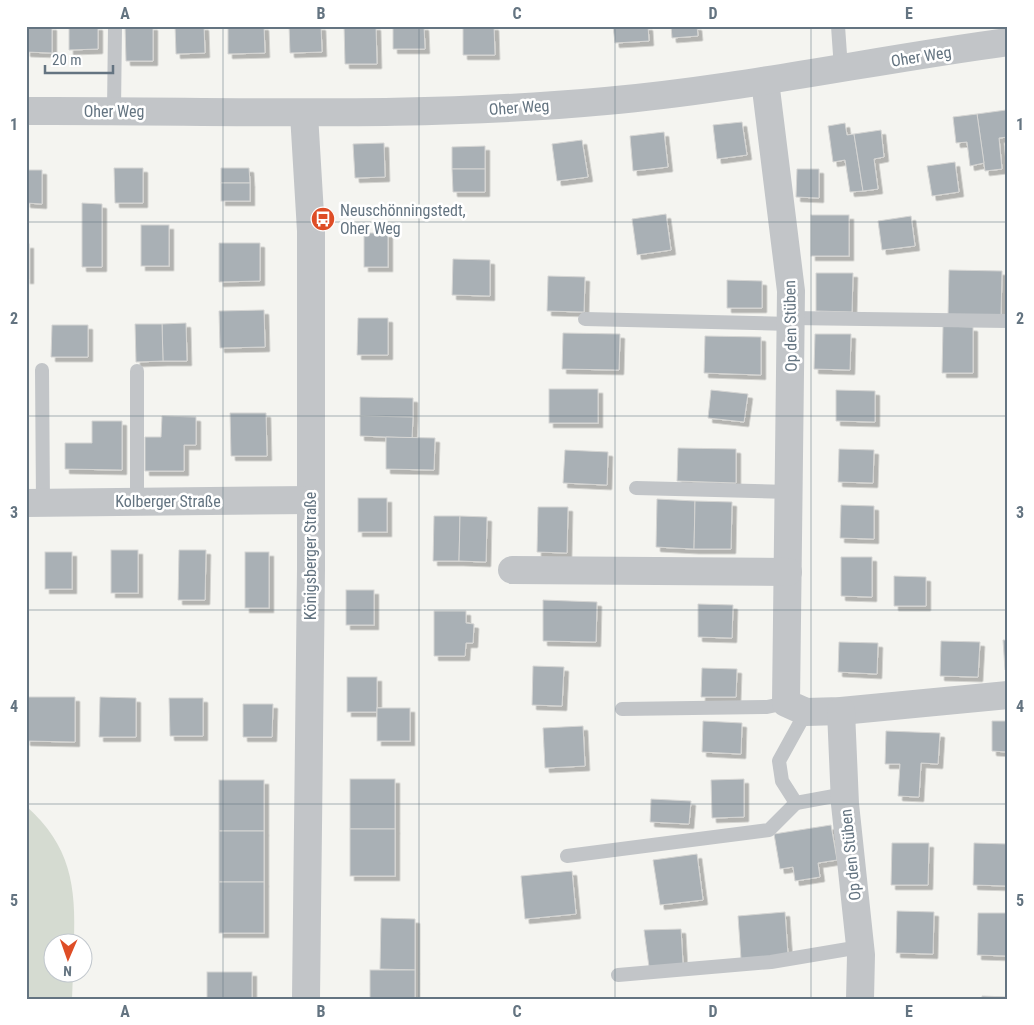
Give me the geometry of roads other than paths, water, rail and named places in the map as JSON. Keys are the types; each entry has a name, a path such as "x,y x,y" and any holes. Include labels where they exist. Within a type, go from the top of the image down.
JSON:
{"street":[{"name":"Oher Weg","path":"26,111 304,114 451,111 606,101 765,81 1008,42"},
{"name":"Op den Stüben","path":"765,81 791,291 788,572 796,707"},
{"name":"Königsberger Straße","path":"304,114 311,231 306,999"},
{"name":"Kolberger Straße","path":"35,503 310,500"},
{"path":"512,570 788,572"},
{"path":"796,707 841,711 1008,695"},
{"name":"Op den Stüben","path":"841,711 845,794 860,947 860,999"}],"lane":[{"path":"114,111 115,26"},
{"path":"838,26 841,69"},
{"path":"585,319 1008,321"},
{"path":"35,503 42,370"},
{"path":"137,371 137,501"},
{"path":"636,488 789,492"},
{"path":"622,708 796,707 779,761 782,781 796,803"},
{"path":"567,856 769,830 796,803 845,794"},
{"path":"618,975 771,962 860,947"}],"place":[{"name":"Neuschönningstedt, Oher Weg","path":"323,219"}]}
